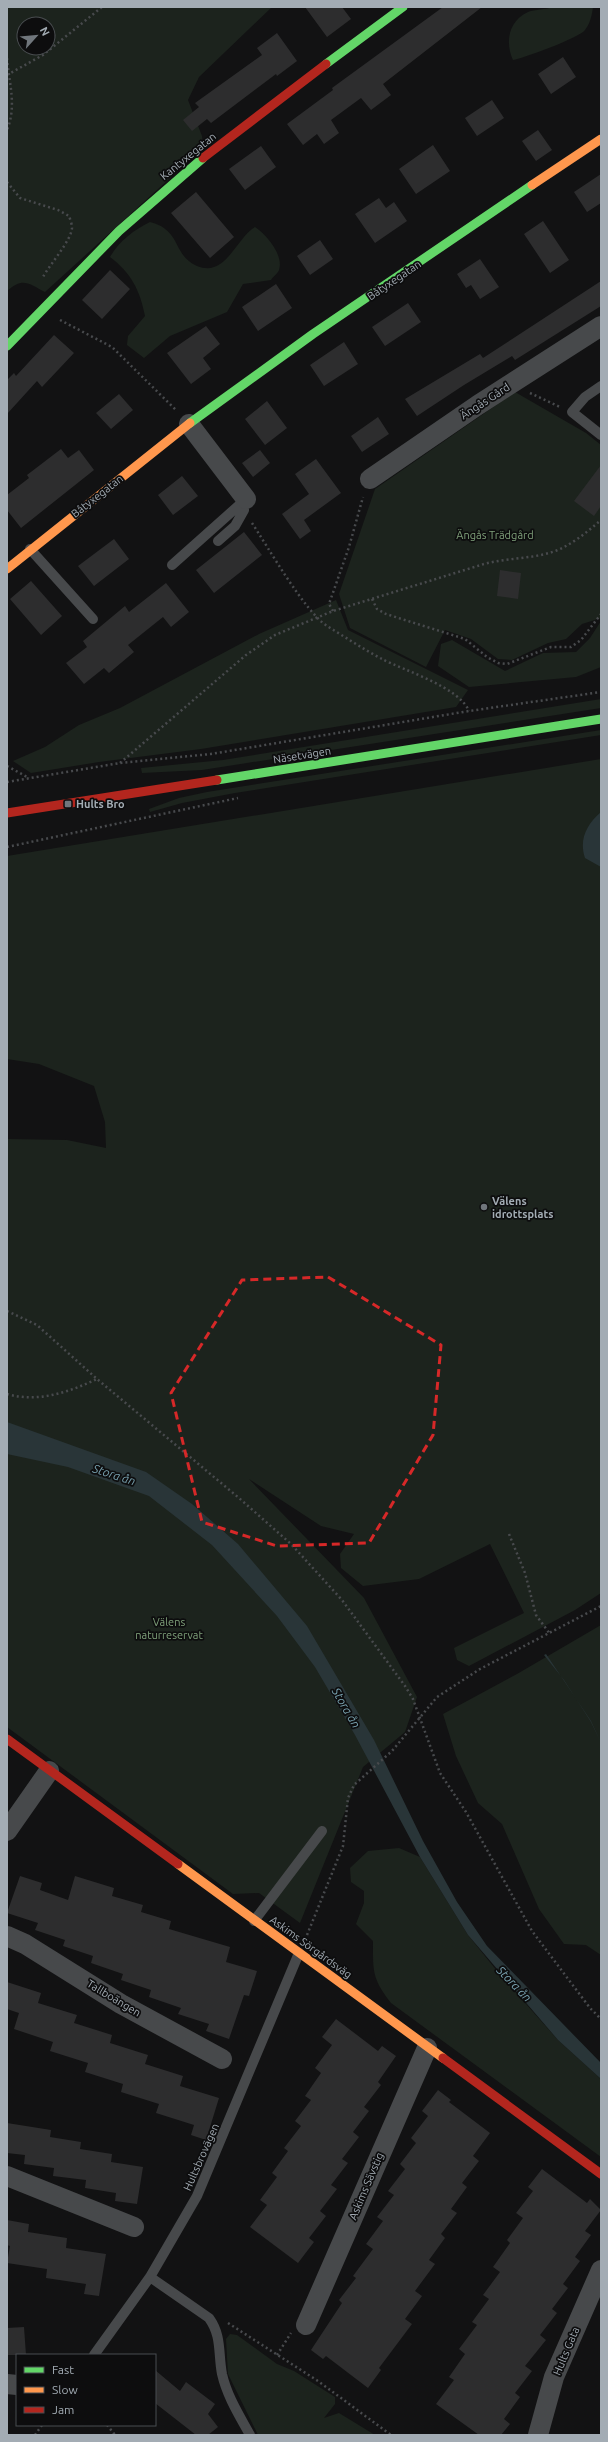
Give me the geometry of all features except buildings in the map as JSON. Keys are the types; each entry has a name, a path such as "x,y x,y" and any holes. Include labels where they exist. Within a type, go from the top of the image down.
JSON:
{"street":[{"name":"Kantyxegatan","path":"7,346 101,248 159,194 403,7"},
{"name":"Båtyxegatan","path":"7,569 30,549 189,424 313,334 601,139"},
{"name":"Ängås Gård","path":"370,479 601,326"},
{"path":"189,424 243,505"},
{"name":"Näsetvägen","path":"7,813 601,719"},
{"name":"Askims Sörgårdsväg","path":"7,1739 601,2174"},
{"path":"7,1831 49,1770"},
{"name":"Tallboängen","path":"7,1936 25,1944 121,2004 222,2059"},
{"name":"Askims Sävstig","path":"306,2325 427,2048"},
{"path":"7,2176 134,2227"},
{"name":"Hults Gata","path":"538,2435 554,2377 601,2270"}],"lane":[{"path":"601,386 585,397 572,412 601,435"},
{"path":"218,541 235,526 243,505"},
{"path":"172,565 243,505"},
{"path":"30,549 93,619"},
{"path":"254,1921 322,1831"},
{"name":"Hultsbrovägen","path":"95,2354 150,2277 197,2196 299,1953"},
{"path":"150,2277 209,2318 216,2327 220,2343 222,2372 227,2392 250,2435"}],"path":[{"path":"8,75 43,56 102,7"},
{"path":"7,58 8,75 12,94 12,117 7,130"},
{"path":"112,346 189,424"},
{"path":"516,381 522,389 572,412"},
{"path":"333,611 329,604 333,586 349,547 359,507 370,479"},
{"path":"243,505 318,618 325,625 381,658 445,688 466,704 469,711"},
{"path":"120,763 246,655 274,635 333,611 506,558 550,553 583,534 601,520"},
{"path":"372,599 377,608 386,614 465,639 487,657 498,663 507,664 551,647 571,647 581,640 601,614"},
{"path":"7,782 120,763 211,754 469,711 601,692"},
{"path":"7,766 30,779"},
{"path":"7,847 246,797"},
{"path":"7,1311 37,1325 97,1379 291,1544 342,1600 401,1680 413,1699 440,1773 466,1812 532,1931 590,2008 601,2019"},
{"path":"7,1394 41,1397 68,1392 97,1379"},
{"path":"509,1534 526,1574 536,1616 550,1634"},
{"path":"299,1953 343,1846 348,1798 354,1785 392,1751 437,1697 480,1669 550,1634 601,1606"},
{"path":"209,2318 227,2322 318,2381 391,2435"},
{"path":"277,2355 290,2333 306,2325"},
{"path":"35,2435 41,2426"},
{"path":"108,2426 115,2435"}],"highlighted area":[{"path":"328,1277 441,1345 433,1435 369,1543 277,1546 202,1522 171,1393 242,1280"}],"green space":[{"path":"7,7 272,7 199,77 188,100 202,136 203,148 45,292 26,283 17,284 7,291"},
{"path":"552,7 593,7 588,25 581,34 528,56 513,60 509,47 509,40 512,27 516,21 528,12"},
{"path":"150,222 167,231 189,261 197,266 207,268 216,267 223,262 248,232 255,227 269,240 277,252 280,264 279,270 271,280 243,284 227,312 170,336 144,358 127,345 128,336 145,316 140,298 134,283 124,269 110,257 127,236"},
{"name":"Ängås Trädgård","path":"515,392 586,433 601,445 601,618 582,624 566,639 548,643 512,660 498,659 471,639 445,630 426,667 350,628 339,594 375,489"},
{"path":"336,600 348,630 468,690 456,707 201,749 99,762 31,773 13,761 45,747 79,725 120,708 259,634"},
{"path":"601,621 601,667 576,677 469,687 438,666 441,644 452,640 505,671 543,653 576,652 590,638"},
{"path":"601,699 601,708 202,770 142,773 141,768 223,760"},
{"path":"601,730 601,735 235,793 182,803 150,812 149,809 179,798 207,792"},
{"name":"Välens naturreservat","path":"601,759 601,1593 575,1610 469,1666 457,1660 454,1648 524,1613 490,1544 419,1579 363,1586 341,1568 340,1554 354,1534 321,1526 249,1479 364,1598 417,1697 405,1732 363,1767 300,1923 259,1893 233,1894 7,1727 7,1139 67,1140 106,1148 105,1122 94,1086 39,1064 7,1059 7,856"},
{"path":"601,1625 601,1955 586,1945 564,1944 539,1909 502,1824 478,1803 456,1756 443,1714 517,1674"},
{"path":"399,1848 420,1857 468,1935 501,1976 558,2040 601,2079 601,2157 391,2003 380,1987 374,1968 373,1941 356,1924 364,1903 364,1891 351,1882 350,1868 368,1851"},
{"path":"230,2334 237,2335 277,2364 294,2371 335,2397 335,2404 324,2418 339,2413 375,2435 258,2435 228,2374 226,2339"}],"water":[{"path":"601,812 601,867 585,858 583,851 583,839 591,822"},
{"name":"Stora ån","path":"7,1422 146,1472 192,1504 238,1544 307,1626 374,1740 423,1841 457,1902 487,1946 601,2063 601,2079 558,2040 468,1935 420,1857 355,1735 315,1667 277,1616 212,1545 149,1496 68,1467 7,1454"},
{"path":"546,1654 561,1676 544,1655"},
{"path":"576,1699 591,1721 601,1743 591,1722"}],"traffic: fast":[{"path":"326,64 403,7"},
{"path":"7,346 119,231 203,158"},
{"path":"190,423 313,334 532,185"},
{"path":"217,780 601,719"}],"traffic: slow":[{"path":"532,185 601,139"},
{"path":"7,569 190,423"},
{"path":"178,1864 443,2058"}],"traffic: jam":[{"path":"203,158 326,64"},
{"path":"7,813 217,780"},
{"path":"7,1739 178,1864"},
{"path":"443,2058 601,2174"}],"place":[{"name":"Hults Bro","path":"68,804"},
{"name":"Välens idrottsplats","path":"484,1207"}]}
